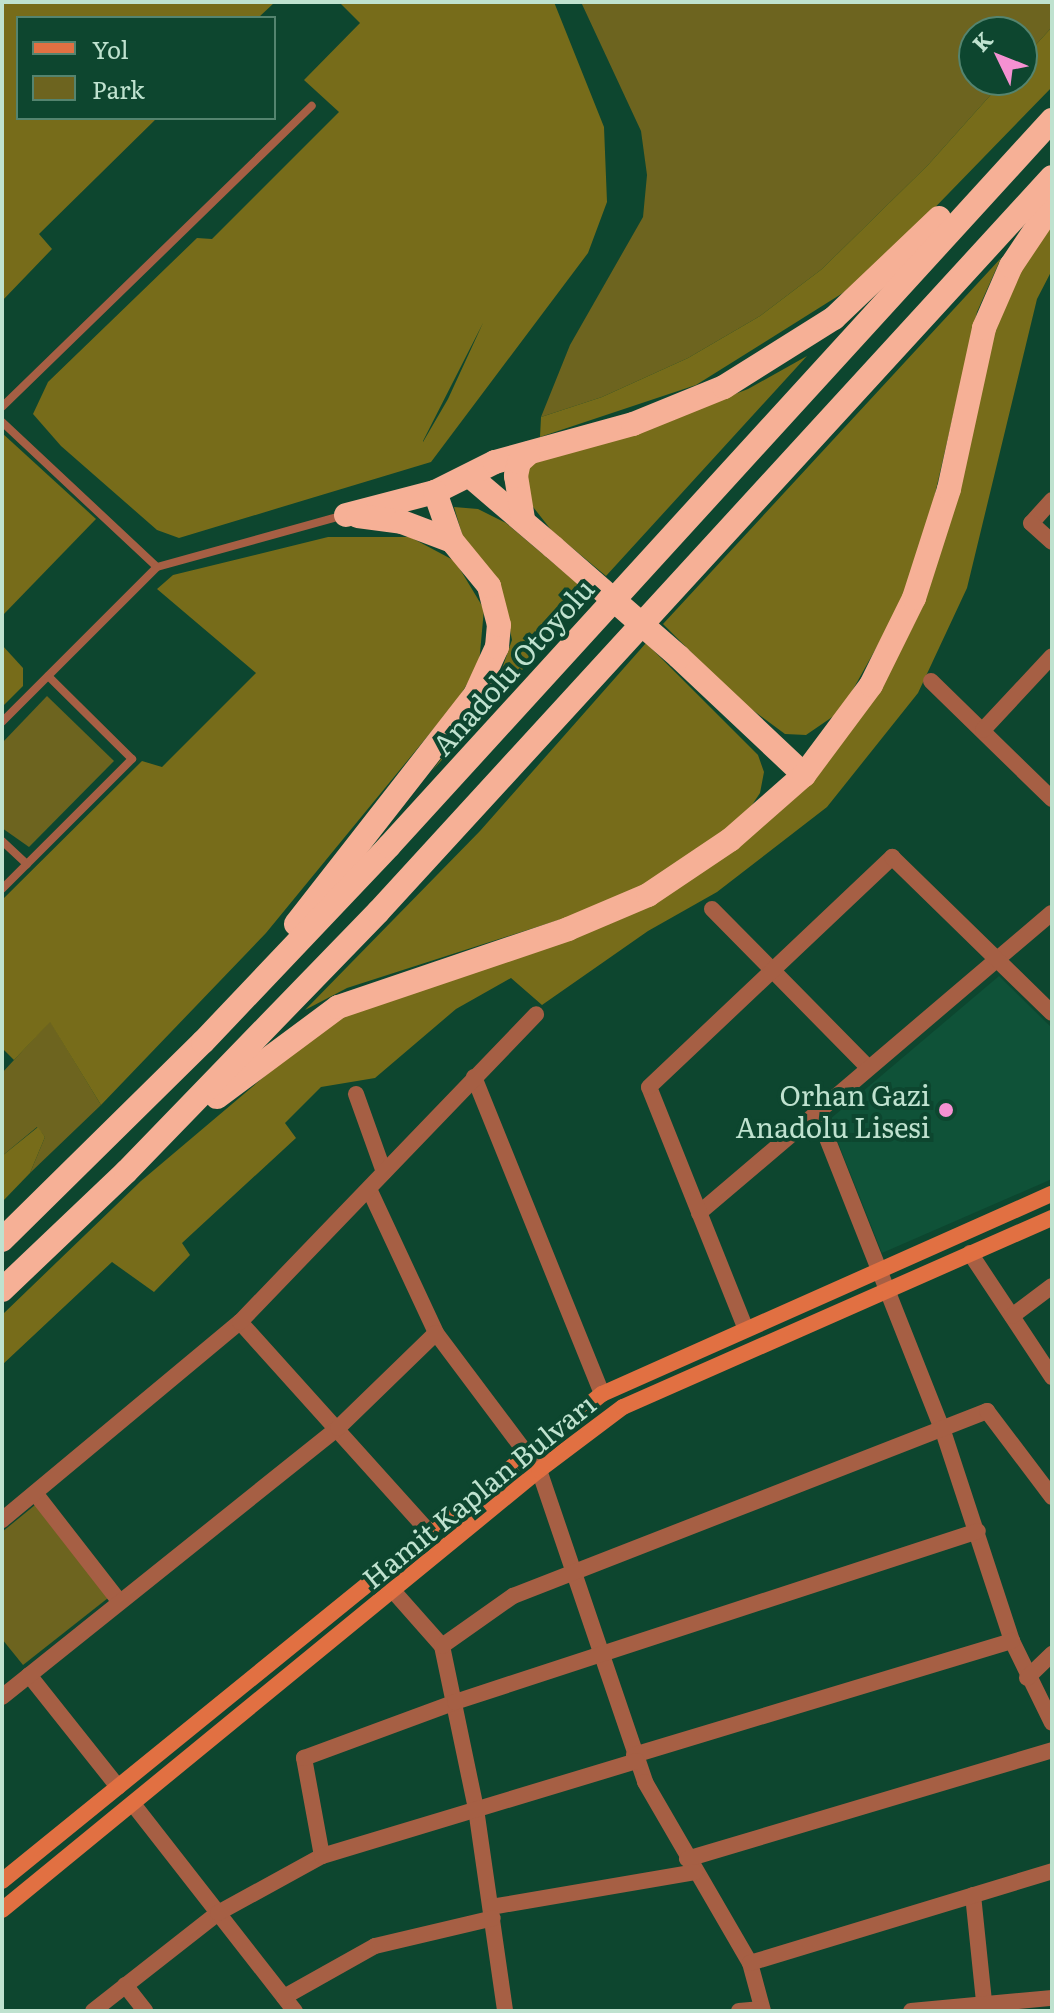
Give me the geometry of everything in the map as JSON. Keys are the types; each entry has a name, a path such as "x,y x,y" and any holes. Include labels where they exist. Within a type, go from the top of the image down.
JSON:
{"highway":[{"path":"346,515 435,492 471,477 495,462 684,406 774,359 834,318 1052,107"},
{"name":"Anadolu Otoyolu","path":"2,1240 203,1042 1052,120"},
{"path":"2,1290 126,1172 378,912 1052,177"},
{"path":"126,1172 313,1021 371,993 568,929 648,895 730,840 804,775 871,685 914,598 949,489 984,328 1011,266 1052,205"},
{"path":"523,519 516,476 519,462 529,453"},
{"path":"471,477 679,657 804,775"},
{"path":"435,492 452,541"},
{"path":"203,1042 451,727 490,668 497,647 495,604 476,565 452,541 402,522 346,515"}],"main road":[{"name":"Hamit Kaplan Bulvarı","path":"2,1881 380,1576 527,1451 602,1394 745,1327 1052,1194"},
{"name":"Hamit Kaplan Bulvarı","path":"2,1910 539,1470 651,1392 1052,1218"}],"street":[{"path":"1052,500 1031,523 1052,542"},
{"path":"983,730 1052,656"},
{"path":"931,681 1052,799"},
{"path":"745,1327 649,1087 892,857 1052,1013"},
{"path":"712,909 869,1068"},
{"path":"699,1213 1052,913"},
{"path":"2,1520 240,1322 536,1014"},
{"path":"474,1077 602,1394"},
{"path":"356,1094 384,1172"},
{"path":"817,1113 877,1270 890,1287 978,1531 1012,1641 1027,1678 1052,1723"},
{"path":"369,1189 436,1333 539,1470 636,1758 691,1866 750,1963 762,2010 739,2011"},
{"path":"970,1253 1052,1377"},
{"path":"1012,1316 1052,1286"},
{"path":"240,1322 430,1533"},
{"path":"2,1697 338,1428 436,1333"},
{"path":"442,1646 492,1607 987,1411 1052,1497"},
{"path":"35,1493 120,1602"},
{"path":"322,1856 304,1758 455,1702 978,1531"},
{"path":"380,1576 442,1646 476,1809 505,2011"},
{"path":"93,2011 218,1913 322,1856 1012,1641"},
{"path":"1027,1678 1052,1654"},
{"path":"29,1675 118,1787"},
{"path":"284,1997 375,1946 492,1913 691,1866 1052,1750"},
{"path":"133,1804 295,2011"},
{"path":"750,1963 1052,1871"},
{"path":"973,1895 984,2008"},
{"path":"125,1985 145,2011"},
{"path":"911,2011 984,2008 1052,1998"}],"lane":[{"path":"2,407 312,106"},
{"path":"2,422 157,567"},
{"path":"2,722 157,567 346,515"},
{"path":"2,889 132,759 48,676"},
{"path":"2,841 27,864"}],"shaded area":[{"path":"2,2 275,2 260,16 16,16 16,120 155,120 39,234 52,249 2,301"},
{"path":"339,2 554,2 604,127 607,202 588,253 431,462 179,538 157,530 61,446 33,414 48,382 197,238 212,239 339,112 304,80 360,23","holes":["483,323 448,399 423,442"]},
{"path":"1052,27 1052,87 915,228 846,291 696,385 540,437 541,417 602,397 688,358 760,316 822,269 928,165 990,96 1038,96 1038,42"},
{"path":"1052,216 1052,270 1037,299 967,588 918,693 827,807 717,892 648,931 542,1005 511,978 456,1009 375,1078 321,1087 285,1123 296,1138 182,1243 190,1255 154,1292 112,1262 2,1365 2,1315 141,1181 330,1021 700,874 888,674 1012,280"},
{"path":"1001,258 977,312 926,533 900,605 841,711 806,735 785,734 739,700 663,624"},
{"path":"807,356 606,576 552,531 526,498 527,470 538,458 665,421 748,389"},
{"path":"2,433 96,519 2,616"},
{"path":"454,507 478,509 506,523 590,594 432,771 496,686 512,640 503,596 465,544"},
{"path":"328,537 410,537 455,561 484,609 479,664 458,699 266,933 101,1105 50,1022 14,1060 2,1048 2,900 142,761 162,767 256,673 157,589 173,575"},
{"path":"646,643 758,755 764,772 760,793 748,811 709,844 641,886 577,914 347,988 305,1010 480,831"},
{"path":"2,645 23,668 23,686 2,707"},
{"name":"Orhan Gazi Anadolu Lisesi","path":"999,976 1052,1028 1052,1179 882,1253 829,1120"},
{"path":"38,1127 45,1137 30,1173 2,1202 2,1156"}],"green space":[{"path":"581,2 1052,2 1052,27 1038,42 1038,16 958,16 958,96 990,96 928,165 822,269 760,316 688,358 602,397 541,417 570,345 643,217 647,175 641,131"},
{"path":"47,696 114,761 29,847 2,828 2,743"},
{"path":"50,1021 101,1105 30,1173 45,1137 37,1127 2,1156 2,1073"},
{"path":"35,1505 108,1598 23,1665 2,1639 2,1532"}],"place":[{"name":"Orhan Gazi Anadolu Lisesi","path":"946,1110"}]}
